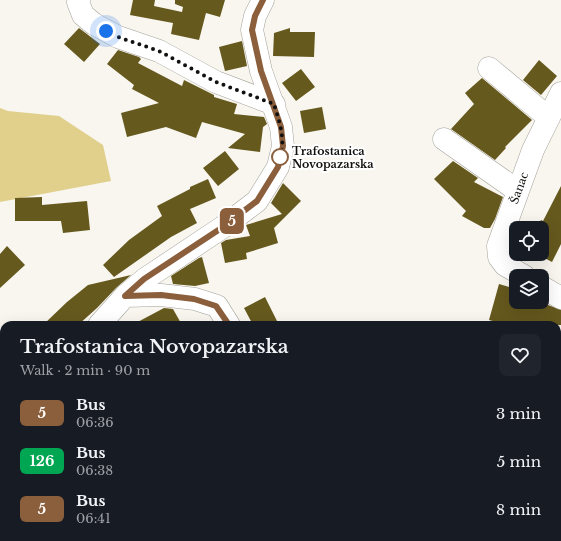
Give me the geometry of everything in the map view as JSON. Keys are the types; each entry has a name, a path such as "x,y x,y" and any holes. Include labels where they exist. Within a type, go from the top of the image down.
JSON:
{"street":[{"path":"79,0 78,2 83,15 94,24 118,37 159,51 216,82 274,104"},
{"path":"103,321 125,296 144,279 223,227 257,201 278,167 283,146 281,127 261,71 252,30 255,16 263,0"},
{"path":"489,68 549,118"},
{"name":"Šanac","path":"512,269 505,265 499,257 498,246 533,150 561,93"},
{"path":"444,139 518,191"},
{"path":"549,291 561,298"},
{"path":"125,296 161,295 194,299 216,306 226,321"}],"shaded area":[{"path":"0,108 8,111 59,116 103,145 111,181 0,202"}],"building":[{"path":"133,0 155,0 154,6 182,12 183,7 175,4 175,0 225,0 220,17 206,13 199,40 171,34 173,23 130,15"},
{"path":"79,28 100,44 84,62 64,44"},
{"path":"290,28 290,32 315,32 314,57 273,56 274,33"},
{"path":"242,41 247,66 225,71 219,47"},
{"path":"118,50 139,57 141,59 138,63 182,86 184,80 214,95 214,97 237,104 234,114 264,117 267,124 263,127 260,152 228,148 245,134 202,122 196,138 166,127 127,137 121,113 159,103 132,89 134,85 107,64"},
{"path":"539,60 557,76 541,95 523,80"},
{"path":"301,69 315,87 296,101 282,83"},
{"path":"482,78 532,120 505,147 506,148 495,160 451,129 474,104 465,93"},
{"path":"322,107 326,129 304,133 300,111"},
{"path":"225,151 239,169 218,186 203,168"},
{"path":"453,161 478,178 474,182 503,197 490,228 484,228 462,216 466,211 434,179"},
{"path":"208,179 216,198 190,209 197,223 171,237 114,277 103,265 129,240 162,216 157,206 190,189 190,187"},
{"path":"283,183 301,201 274,228 278,243 246,253 247,259 225,263 221,243 226,240 250,236 246,225 282,214 271,203"},
{"path":"561,186 561,244 552,262 549,260 549,221 543,221"},
{"path":"42,197 42,205 87,201 90,230 63,233 61,221 15,221 15,198"},
{"path":"7,246 25,265 0,288 0,254"},
{"path":"202,257 209,283 195,286 173,284 171,276"},
{"path":"131,275 82,321 47,321 67,302 88,285"},
{"path":"499,284 509,287 509,309 549,309 549,305 561,310 561,321 489,320"},
{"path":"265,297 277,321 251,321 244,308"},
{"path":"164,308 173,309 180,321 140,321"}],"bus line":[{"name":"5","path":"226,321 216,306 194,299 161,295 125,296 144,279 223,227 257,201 278,167 283,146 281,127 261,71 252,30 255,16 263,0"}],"place":[{"name":"Trafostanica Novopazarska","path":"280,157"}],"route":[{"path":"106,31 118,37 159,51 216,82 274,104 281,127 283,146 280,157"}]}
